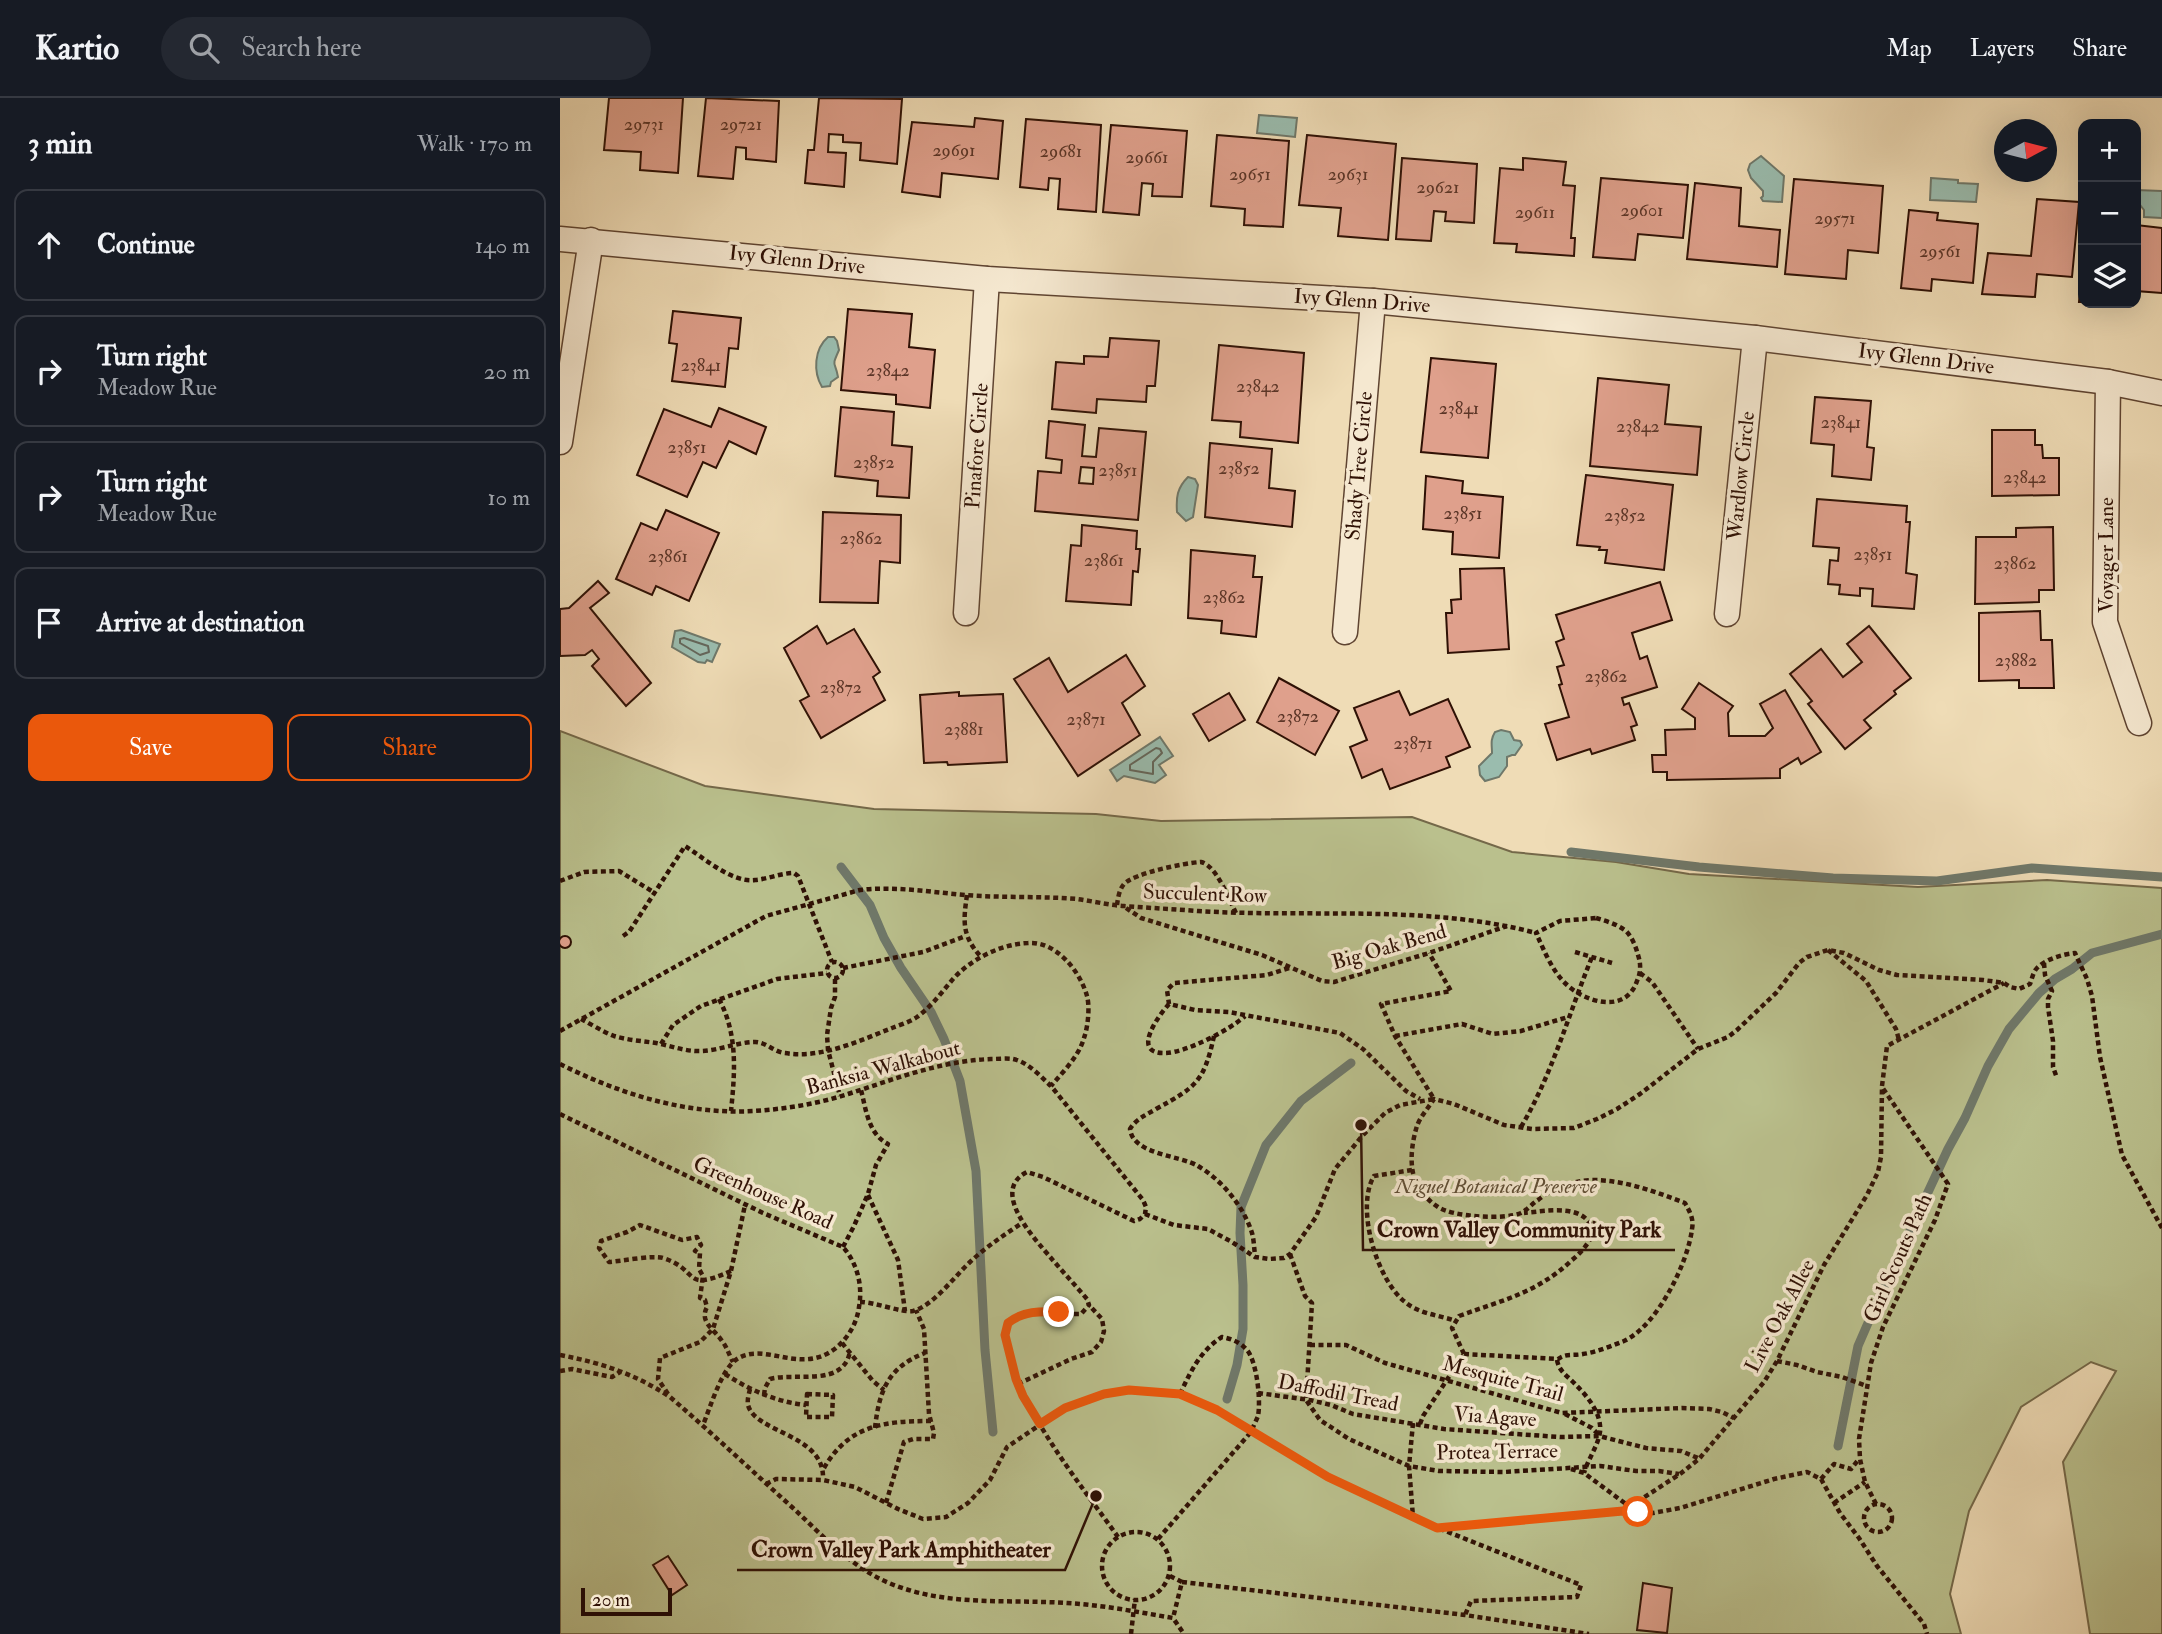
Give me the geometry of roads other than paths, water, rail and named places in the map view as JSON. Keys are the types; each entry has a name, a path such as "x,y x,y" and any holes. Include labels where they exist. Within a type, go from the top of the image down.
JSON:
{"street":[{"name":"Ivy Glenn Drive","path":"560,239 987,279 1373,301 1755,338 2108,382 2162,393"},
{"path":"560,442 591,240"},
{"name":"Pinafore Circle","path":"966,612 987,279"},
{"name":"Shady Tree Circle","path":"1345,632 1373,301"},
{"name":"Wardlow Circle","path":"1727,614 1755,338"},
{"name":"Voyager Lane","path":"2108,382 2105,622 2139,723"}],"water":[{"path":"1259,115 1297,118 1295,137 1257,133"},
{"path":"1761,156 1784,176 1782,202 1763,201 1763,191 1751,178 1748,170 1750,164"},
{"path":"1931,178 1978,184 1976,202 1930,200"},
{"path":"2141,190 2162,191 2162,218 2144,217 2141,206"},
{"path":"828,337 834,337 837,341 839,350 834,364 838,377 830,386 822,387 817,375 816,361 823,342"},
{"path":"1188,477 1195,479 1198,485 1193,517 1186,521 1177,512 1177,502 1179,489"},
{"path":"681,630 720,644 712,662 698,662 672,647 675,631"},
{"path":"1501,730 1510,732 1514,740 1520,741 1522,745 1515,755 1507,757 1507,766 1499,777 1485,781 1480,775 1479,766 1492,753 1493,735"},
{"path":"1160,737 1173,756 1159,765 1166,775 1155,783 1124,776 1117,781 1110,770"}],"waterway":[{"path":"1571,852 1699,867 1833,878 1937,881 2032,868 2162,877"},
{"path":"841,867 870,905 901,968 931,1012 960,1081 976,1171 985,1350 993,1432"},
{"path":"1838,1446 1858,1346 1948,1149 2009,1029 2039,993 2092,953 2162,934"},
{"path":"1227,1399 1237,1365 1243,1329 1241,1207 1266,1145 1301,1101 1351,1063"}],"place":[{"name":"Crown Valley Community Park","path":"1361,1125"},
{"name":"Crown Valley Park Amphitheater","path":"1096,1496"}],"park label":[{"name":"Niguel Botanical Preserve","path":"1496,1186"}]}
